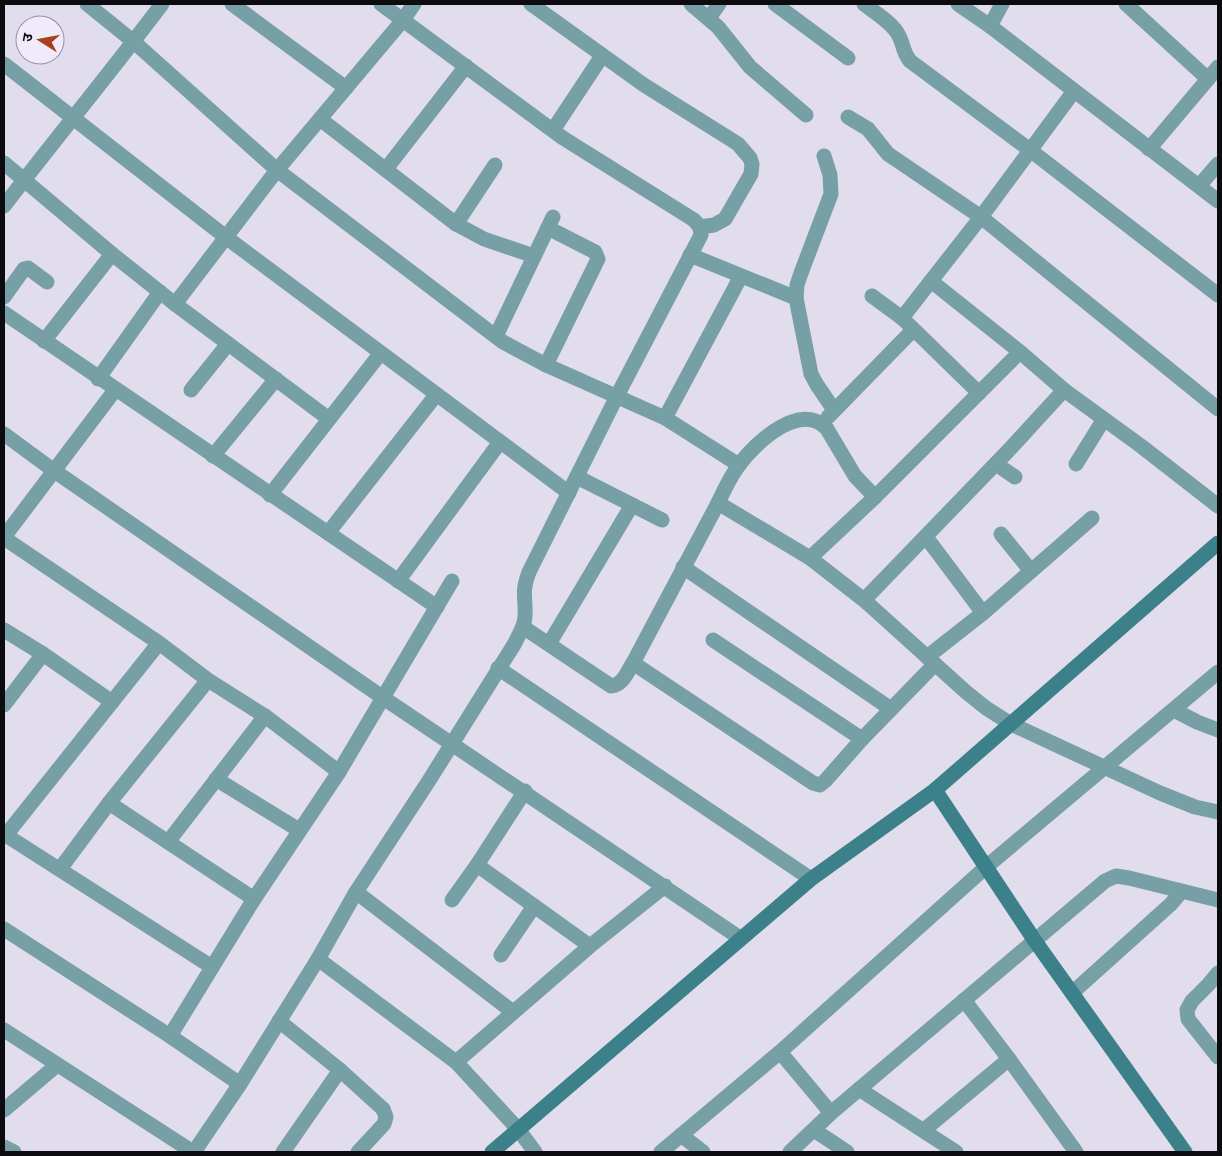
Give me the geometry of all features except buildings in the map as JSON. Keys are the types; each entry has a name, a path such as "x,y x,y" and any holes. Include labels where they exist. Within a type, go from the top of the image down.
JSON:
{"street":[{"path":"87,4 134,42 278,170 496,336 524,354 546,365 665,418 739,464"},
{"path":"4,206 162,4"},
{"path":"232,4 346,88"},
{"path":"4,1030 193,1152 240,1084 318,959 356,892 452,744 523,627 525,617 523,593 525,584 617,396 701,235 700,227 684,213 563,138 381,4"},
{"path":"175,304 278,170 403,20 414,4"},
{"path":"531,4 644,85 738,144 750,158 752,164 751,174 725,219 714,225 700,227"},
{"path":"691,4 709,18 750,68 806,115"},
{"path":"709,18 720,4"},
{"path":"775,4 848,58"},
{"path":"864,4 884,20 899,36 904,54 910,61 1030,150 1218,295"},
{"path":"958,4 990,26 1218,201"},
{"path":"990,26 1002,4"},
{"path":"1126,4 1208,79"},
{"path":"553,130 602,56"},
{"path":"4,64 227,238 380,354 569,493"},
{"path":"386,169 466,66"},
{"path":"1149,149 1218,67"},
{"path":"902,318 981,217 1074,90"},
{"path":"848,117 868,129 888,154 981,217 1218,409"},
{"path":"320,119 456,224 484,239 534,256"},
{"path":"824,156 830,175 831,194 799,279 796,298 804,330 811,374 834,410"},
{"path":"4,163 112,254 175,304 329,419"},
{"path":"1199,186 1218,164"},
{"path":"456,224 495,165"},
{"path":"496,336 550,222 595,252 598,259 546,365"},
{"path":"44,341 112,254"},
{"path":"690,255 796,298"},
{"path":"4,297 24,269 28,268 47,282"},
{"path":"665,418 741,276"},
{"path":"931,281 1020,352 1064,390 1218,506"},
{"path":"98,379 160,292"},
{"path":"872,296 902,318 979,393"},
{"path":"4,313 436,608"},
{"path":"822,423 913,330"},
{"path":"191,390 228,344"},
{"path":"810,558 875,497 1020,352"},
{"path":"270,495 380,354"},
{"path":"213,456 276,379"},
{"path":"115,390 4,537 159,643 208,680 265,716 339,772"},
{"path":"864,600 996,464 1064,390"},
{"path":"328,533 436,395"},
{"path":"523,627 611,686 616,686 621,682 633,663 739,464 760,442 773,432 803,418 813,418 822,423 860,483 875,497"},
{"path":"1076,464 1104,419"},
{"path":"4,434 53,470 382,697 740,938"},
{"path":"398,581 500,442"},
{"path":"996,464 1015,476"},
{"path":"578,477 662,520"},
{"path":"718,503 810,558 864,600 973,698 1011,724 1160,793 1195,807 1218,812"},
{"path":"550,644 632,505"},
{"path":"633,663 812,783 820,785 826,781 891,708 931,660 1092,518"},
{"path":"1001,534 1031,571"},
{"path":"926,536 983,613"},
{"path":"492,1152 811,879 935,790 1218,543"},
{"path":"683,567 891,708"},
{"path":"170,1036 254,899 339,772 452,581"},
{"path":"4,630 43,654 112,702"},
{"path":"713,640 862,739"},
{"path":"159,643 5,834 212,967"},
{"path":"4,705 43,654"},
{"path":"498,668 811,879"},
{"path":"661,1152 780,1052 986,867 1218,672"},
{"path":"60,869 208,680"},
{"path":"1174,710 1218,730"},
{"path":"168,842 265,716"},
{"path":"216,779 299,830"},
{"path":"935,790 1035,941 1185,1152"},
{"path":"452,900 477,865 524,791"},
{"path":"110,803 254,899"},
{"path":"477,865 590,946"},
{"path":"790,1152 831,1113 1105,881 1116,876 1129,878 1218,900"},
{"path":"456,1062 590,946 664,886"},
{"path":"356,892 513,1012"},
{"path":"1072,993 1171,904 1181,892"},
{"path":"501,955 534,906"},
{"path":"4,929 170,1036 240,1084"},
{"path":"318,959 456,1062 518,1129 535,1152"},
{"path":"1218,973 1213,988 1192,1001 1187,1010 1188,1019 1218,1057"},
{"path":"964,1000 1076,1152"},
{"path":"279,1021 340,1070 383,1109 386,1117 384,1124 358,1152"},
{"path":"780,1052 831,1113"},
{"path":"924,1130 1009,1059"},
{"path":"4,1110 58,1065"},
{"path":"283,1152 340,1070"},
{"path":"860,1089 956,1152"},
{"path":"814,1130 847,1152"},
{"path":"681,1135 703,1152"},
{"path":"4,1147 14,1152"}]}
